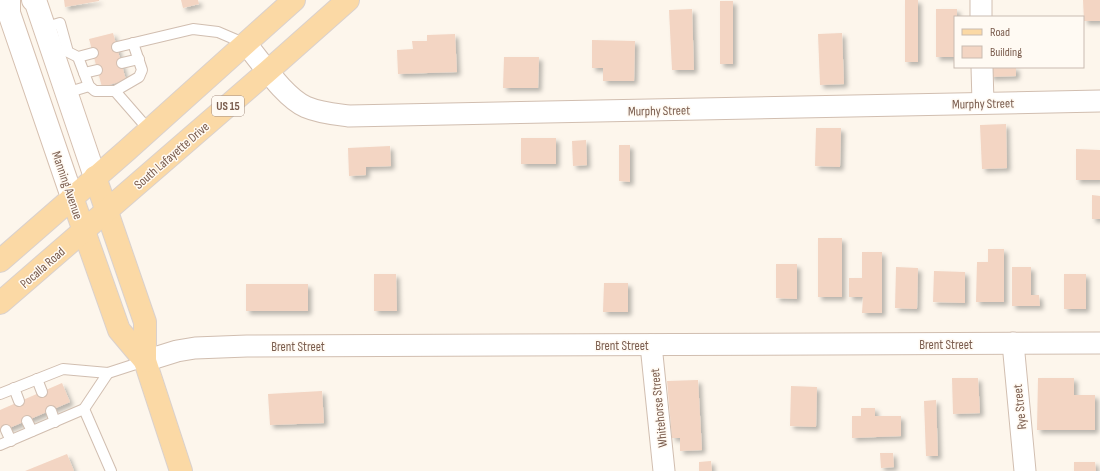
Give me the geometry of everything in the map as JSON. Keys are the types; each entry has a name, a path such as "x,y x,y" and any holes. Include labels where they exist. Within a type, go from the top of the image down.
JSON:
{"main road":[{"name":"Manning Avenue","path":"34,0 145,322 145,361 181,471"},
{"name":"US 15","path":"0,261 294,0"},
{"name":"South Lafayette Drive","path":"84,230 348,0"},
{"name":"Manning Avenue","path":"6,7 120,330 145,361"},
{"name":"Pocalla Road","path":"0,303 84,230"}],"street":[{"path":"981,0 981,16"},
{"name":"Murphy Street","path":"246,44 286,92 305,106 333,114 349,116 1100,101"},
{"path":"982,68 983,103"},
{"name":"Rye Street","path":"1013,343 1025,471"},
{"name":"Brent Street","path":"145,361 177,351 195,348 1100,343"},
{"name":"Whitehorse Street","path":"652,345 664,471"}],"lane":[{"path":"44,28 60,23 68,52 78,56 93,53"},
{"path":"117,47 193,29 218,32 246,44"},
{"path":"78,56 88,86 95,91 115,91 139,77 142,70 133,43"},
{"path":"122,64 138,59"},
{"path":"84,73 97,70"},
{"path":"66,93 88,86"},
{"path":"115,91 149,130"},
{"path":"0,394 63,369 108,373 145,361"},
{"path":"0,445 84,409 108,373"},
{"path":"37,379 42,392"},
{"path":"14,388 19,401"},
{"path":"84,409 111,471"},
{"path":"51,411 55,422"},
{"path":"27,421 32,432"},
{"path":"6,430 11,441"}],"building":[{"path":"64,0 99,0 99,1 65,7"},
{"path":"181,0 198,0 199,4 183,8"},
{"path":"905,0 918,0 918,62 905,62"},
{"path":"1083,0 1100,0 1100,21 1084,21"},
{"path":"720,1 733,1 733,64 720,64"},
{"path":"692,9 694,70 672,70 669,10"},
{"path":"936,9 957,9 957,16 954,16 954,57 936,57"},
{"path":"113,33 126,80 102,87 89,39"},
{"path":"842,33 844,84 820,85 818,34"},
{"path":"455,34 457,72 398,74 397,50 413,49 412,41 427,41 427,35"},
{"path":"592,40 635,41 634,81 603,81 603,68 592,68"},
{"path":"504,57 539,57 538,88 503,88"},
{"path":"989,68 1016,68 1016,76 990,77"},
{"path":"1006,124 1007,168 982,169 980,125"},
{"path":"816,128 841,128 840,167 815,166"},
{"path":"521,138 556,138 556,164 521,164"},
{"path":"586,140 587,165 573,166 572,141"},
{"path":"619,145 630,145 630,182 619,181"},
{"path":"390,146 391,166 366,167 366,175 349,176 348,148"},
{"path":"1076,149 1100,150 1100,180 1076,180"},
{"path":"1092,195 1100,196 1100,219 1092,219"},
{"path":"818,238 842,238 842,297 818,297"},
{"path":"988,249 1004,249 1004,302 976,302 977,262 988,262"},
{"path":"862,252 882,252 882,313 862,313 863,297 849,297 849,278 862,278"},
{"path":"776,264 797,264 797,299 776,298"},
{"path":"896,267 918,268 917,309 895,308"},
{"path":"1012,267 1031,267 1031,295 1039,295 1040,306 1012,306"},
{"path":"934,271 965,272 965,303 933,302"},
{"path":"374,274 396,274 397,311 374,311"},
{"path":"1064,274 1086,274 1086,309 1064,309"},
{"path":"604,283 628,283 628,312 603,312"},
{"path":"246,284 308,284 308,311 246,311"},
{"path":"952,378 978,378 980,413 953,414"},
{"path":"1038,378 1074,378 1074,395 1095,395 1095,430 1037,430"},
{"path":"698,380 702,450 680,451 680,438 672,438 667,381"},
{"path":"62,383 70,402 0,432 0,410"},
{"path":"791,386 817,387 816,427 790,426"},
{"path":"322,391 324,423 270,425 268,394"},
{"path":"936,400 938,456 926,456 924,401"},
{"path":"861,408 875,408 875,416 901,416 901,436 852,438 852,416 861,416"},
{"path":"880,453 893,453 894,467 881,468"},
{"path":"67,454 74,471 25,471"},
{"path":"711,461 712,471 699,471 699,462"},
{"path":"1074,462 1095,462 1096,471 1074,471"}]}
